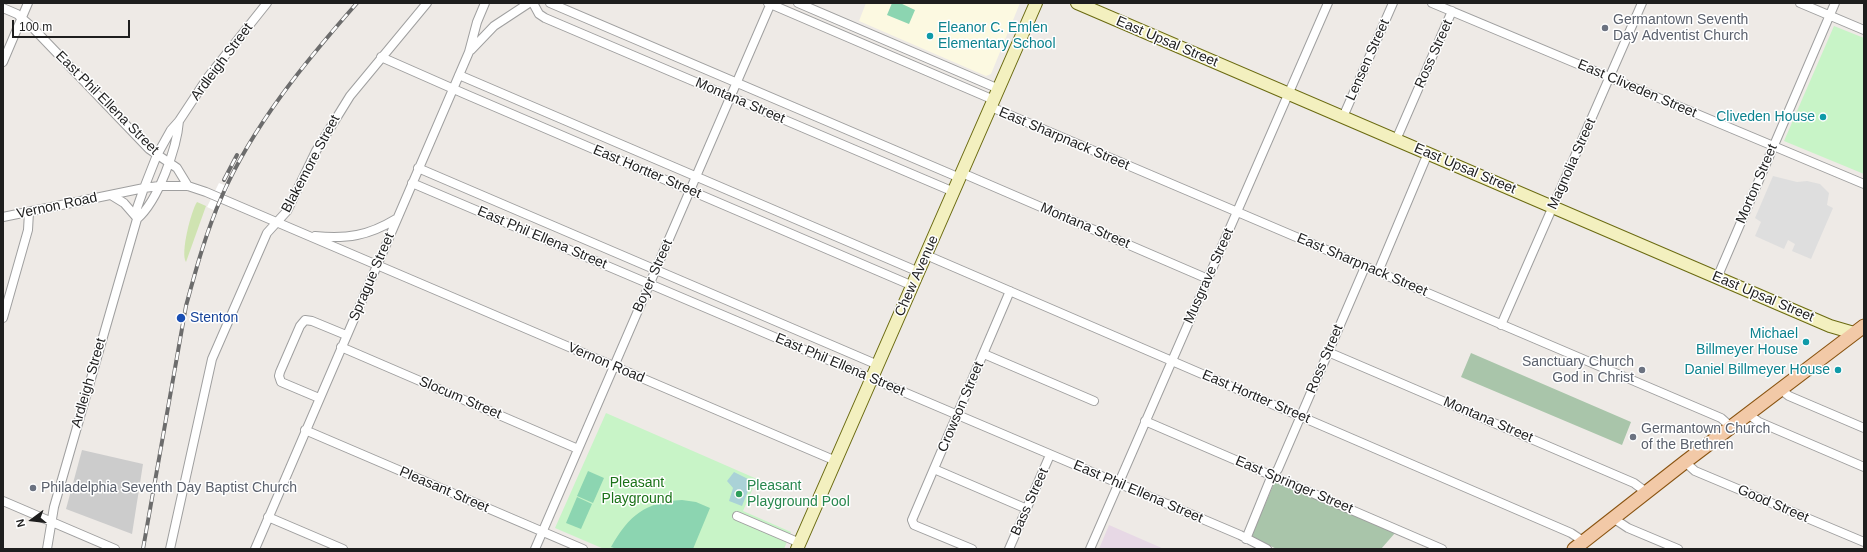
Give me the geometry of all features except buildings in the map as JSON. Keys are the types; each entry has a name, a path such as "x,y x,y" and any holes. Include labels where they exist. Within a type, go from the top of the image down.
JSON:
{"main road":[{"path":"1579,545 1780,389 1861,332"}],"street":[{"path":"3,62 28,3"},
{"name":"Ardleigh Street","path":"47,549 50,522 137,219 137,208 157,155 171,130 180,121 208,78 267,3"},
{"name":"Blakemore Street","path":"170,549 212,359 267,233 287,211 309,164 332,123 381,56 427,3"},
{"name":"Sprague Street","path":"254,549 469,52 477,22 486,3"},
{"path":"469,52 494,26 529,3"},
{"name":"Montana Street","path":"532,3 539,14 545,18 954,192"},
{"name":"Montana Street","path":"550,3 1208,279"},
{"name":"Boyer Street","path":"535,549 770,3"},
{"name":"East Sharpnack Street","path":"770,3 995,99"},
{"name":"East Sharpnack Street","path":"798,3 995,99 1237,212 1721,418 1731,427"},
{"name":"Chew Avenue","path":"799,546 1036,3"},
{"name":"East Upsal Street","path":"1077,3 1830,326 1861,332"},
{"name":"Musgrave Street","path":"1090,549 1328,3"},
{"name":"Lensen Street","path":"1343,117 1393,3"},
{"name":"East Cliveden Street","path":"1432,3 1864,184"},
{"name":"Magnolia Street","path":"1501,325 1642,3"},
{"path":"1800,3 1864,30"},
{"name":"Morton Street","path":"1717,278 1835,3"},
{"name":"East Phil Ellena Street","path":"3,8 22,18 157,155 169,162 181,172 188,186"},
{"name":"Ross Street","path":"1396,140 1452,11"},
{"name":"East Hortter Street","path":"381,56 690,191 913,286"},
{"name":"East Hortter Street","path":"459,75 919,272"},
{"name":"Ardleigh Street","path":"137,219 152,203 169,162 176,141 180,121"},
{"path":"1378,272 1428,153"},
{"name":"East Phil Ellena Street","path":"418,168 878,365"},
{"name":"East Phil Ellena Street","path":"412,183 1118,483 1267,549"},
{"name":"Vernon Road","path":"3,217 144,188 159,186 188,186 277,222 376,266 836,461"},
{"name":"Vernon Road","path":"111,195 124,203 137,219"},
{"path":"3,318 28,230 29,212"},
{"path":"309,236 344,237 363,235 396,219"},
{"name":"East Hortter Street","path":"926,255 1572,533 1579,545"},
{"name":"Ross Street","path":"1246,539 1278,469 1365,267"},
{"name":"Crowson Street","path":"972,549 912,522 1010,292"},
{"path":"319,398 284,383 279,379 280,372 300,326 305,320 312,321 346,336"},
{"name":"Slocum Street","path":"341,347 578,449"},
{"name":"Montana Street","path":"1328,352 1634,483 1646,492"},
{"path":"984,354 1094,401"},
{"path":"1780,389 1789,396 1864,428"},
{"path":"1748,414 1759,422 1864,467"},
{"name":"East Springer Street","path":"1145,421 1442,549"},
{"name":"Pleasant Street","path":"306,430 583,549"},
{"name":"Bass Street","path":"1009,549 1050,455"},
{"name":"Good Street","path":"1685,462 1695,470 1864,542"},
{"path":"934,469 1027,509"},
{"path":"3,501 115,549"},
{"path":"737,516 799,546"},
{"path":"268,517 343,549"},
{"path":"1613,518 1628,528 1678,549"}],"shaded area":[{"name":"Eleanor C. Emlen Elementary School","path":"866,3 1020,3 991,74 986,76 859,21"},
{"path":"1773,176 1797,182 1807,181 1820,184 1829,193 1827,205 1833,208 1811,259 1792,251 1795,244 1788,240 1784,249 1755,236 1761,222 1755,218"},
{"path":"82,450 143,464 132,534 66,509"},
{"path":"1109,525 1164,549 1099,549"}],"green space":[{"path":"892,3 900,3 915,10 909,24 887,15"},
{"path":"1834,26 1864,38 1864,174 1784,141"},
{"path":"197,202 206,206 186,262 184,251 185,242 192,214"},
{"path":"1471,353 1631,422 1622,445 1461,377"},
{"name":"Pleasant Playground","path":"606,413 757,479 743,511 791,532 784,549 604,549 555,528"},
{"path":"588,471 604,478 593,503 577,496"},
{"path":"1275,481 1395,533 1381,549 1277,549 1252,538"},
{"path":"577,497 592,504 581,529 566,523"},
{"path":"682,500 696,502 710,508 693,549 617,549 611,547 625,526 640,512 648,507 658,504"}],"water":[{"name":"Pleasant Playground Pool","path":"734,472 752,481 742,506 729,501 733,488 727,481"}],"pier":[{"path":"219,183 229,187 218,212 207,207"}],"railway":[{"path":"143,549 186,306 216,210 235,170 265,119 300,71 357,3"},
{"path":"224,180 237,155"}],"place":[{"name":"Germantown Seventh Day Adventist Church","path":"1605,28"},
{"name":"Eleanor C. Emlen Elementary School","path":"930,36"},
{"name":"Cliveden House","path":"1823,117"},
{"name":"Stenton","path":"181,318"},
{"name":"Michael Billmeyer House","path":"1806,342"},
{"name":"Sanctuary Church God in Christ","path":"1642,370"},
{"name":"Daniel Billmeyer House","path":"1838,370"},
{"name":"Germantown Church of the Brethren","path":"1633,437"},
{"name":"Philadelphia Seventh Day Baptist Church","path":"33,488"},
{"name":"Pleasant Playground Pool","path":"739,494"}]}
